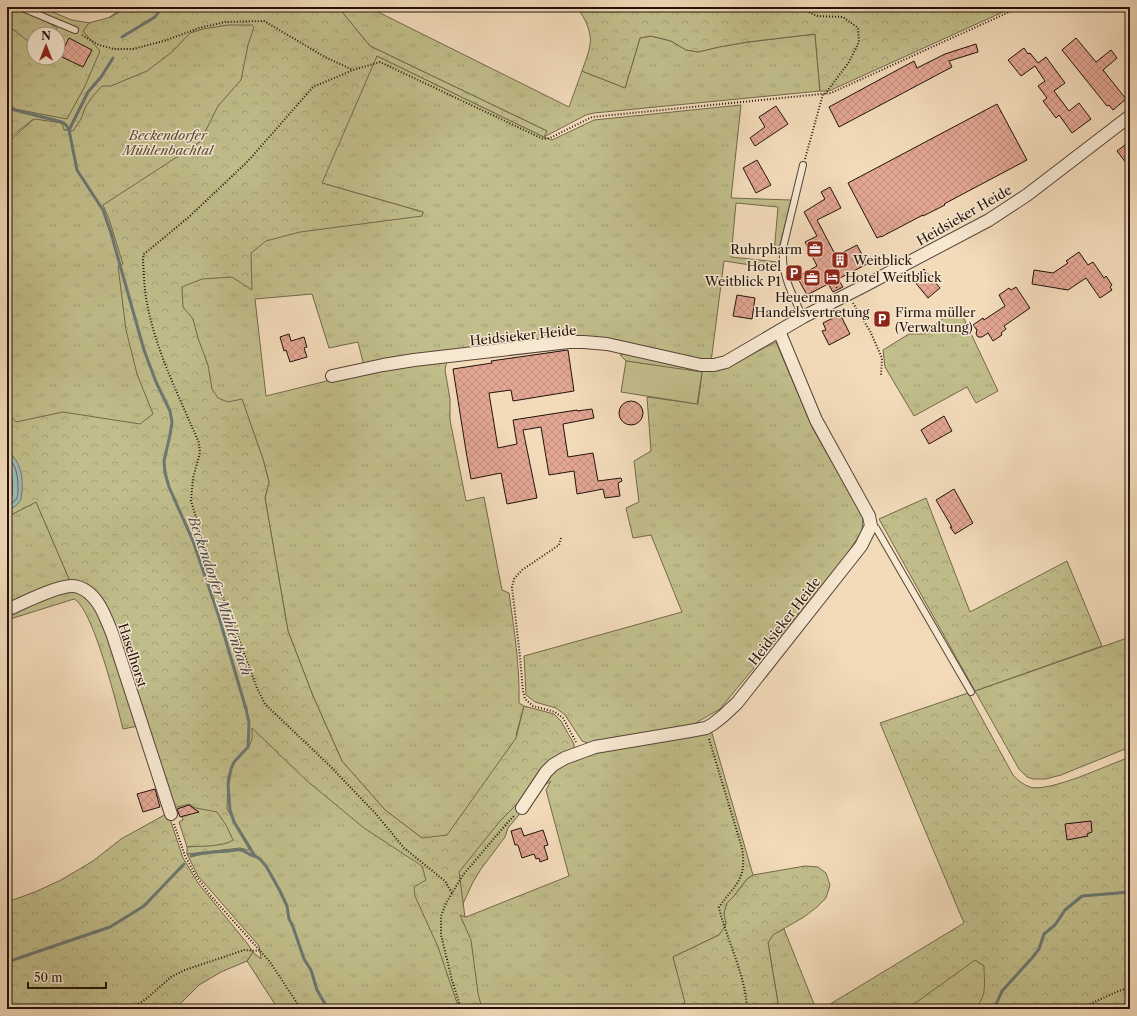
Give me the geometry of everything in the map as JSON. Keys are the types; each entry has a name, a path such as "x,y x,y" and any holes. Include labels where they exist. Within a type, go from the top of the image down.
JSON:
{"street":[{"name":"Heidsieker Heide","path":"332,376 414,360 568,342 607,344 701,365 714,365 726,362 803,317 989,220 1009,208 1130,116"},
{"path":"779,331 816,420 869,516 871,526"},
{"name":"Heidsieker Heide","path":"522,808 546,772 553,765 565,758 595,748 706,728 723,716 737,703 861,546 871,526"},
{"name":"Haselhorst","path":"7,610 53,590 66,587 72,586 85,590 89,593 102,610 112,633 171,814"}],"lane":[{"path":"20,7 75,30"},
{"path":"803,165 783,248 782,258 788,284 803,317"},
{"path":"871,526 876,528 971,692"}],"path":[{"path":"798,7 817,16 843,17 858,28 859,42 849,62 824,94 803,165"},
{"path":"792,97 831,93 1020,7"},
{"path":"75,30 99,45 114,49 133,49 164,41 199,28 225,22 264,21 325,57 352,70"},
{"path":"834,282 836,286"},
{"path":"857,300 852,302 870,332 882,358 881,375"},
{"path":"562,538 559,545 522,570 514,578 512,587 525,698 533,706 555,712 563,718 581,752"},
{"path":"706,728 742,848 744,860 743,872 738,884 719,908 720,916 736,960 747,1001 747,1009"},
{"path":"461,1009 441,935 441,916 446,903 464,875 508,822 522,808"},
{"path":"171,814 186,856 196,876 211,896 270,962 301,1009"},
{"path":"131,1009 146,999 170,977 185,970 244,950 259,951"},
{"path":"1079,1009 1130,987"}],"green space":[{"name":"Beckendorfer Mühlenbachtal","path":"7,7 40,7 72,20 90,23 107,19 124,7 331,7 376,58 377,56 552,140 594,120 741,105 731,198 791,200 778,253 774,253 778,207 736,203 731,257 778,262 777,269 724,261 711,362 606,342 364,366 358,342 329,348 312,294 255,299 266,396 339,378 447,360 445,370 450,399 450,420 466,501 484,497 502,590 509,593 518,661 519,703 524,706 516,735 562,754 567,764 573,760 604,748 711,730 753,875 747,879 727,903 724,913 727,925 719,935 673,957 686,1003 669,1009 278,1009 247,961 253,952 261,959 259,946 198,876 187,854 195,853 193,846 187,847 179,822 183,820 154,729 44,498 7,511 7,143 35,118 7,110","holes":["325,184 423,212 423,213 422,215","242,401 263,459 269,482 265,498 288,631 313,696 342,761 385,810 422,838 392,829 348,775 281,628","551,781 546,790 569,876 466,917 461,915 461,908 473,882 505,837 508,828 542,787"]},
{"path":"7,7 37,16 54,26 26,26 26,40 14,30 7,28"},
{"path":"127,7 338,7 370,46 547,131 544,137 377,56 322,183 423,212 422,216 300,232 266,241 251,253 252,290 232,277 202,279 182,287 183,307 193,319 208,365 212,389 218,398 228,402 242,399 263,459 269,482 265,498 288,631 313,696 342,761 385,810 422,838 447,835 516,738 524,706 554,714 561,721 574,744 574,749 500,821 459,872 465,917 460,915 471,940 478,993 482,1009 459,1009 438,947 415,896 414,887 426,880 422,866 364,828 306,780 252,728 250,745 235,762 228,776 227,809 252,849 248,850 240,848 187,854 187,847 224,844 233,840 226,825 217,812 196,808 189,804 173,809 102,601 70,581 36,502 7,517 7,510 14,507 13,456 7,452 7,412 16,422 63,412 140,424 153,414 137,374 126,330 118,266 123,264 103,205 200,142 218,106 241,80 248,45 254,27 252,25 228,25 203,29 190,33 172,52 147,71 111,86 102,86 86,106 81,119 73,131 64,130 61,123 35,119 7,140 7,100 15,109 67,119 85,86 100,51 83,31 89,23 111,17"},
{"path":"338,7 368,7 569,107 582,71 625,88 640,38 651,36 671,41 686,50 698,52 748,42 815,34 820,91 586,115 544,137 547,131 370,46"},
{"path":"576,7 1014,7 829,91 820,91 815,34 748,42 698,52 686,50 671,41 651,36 640,38 625,88 582,71 590,46 590,34 585,20"},
{"path":"958,306 998,391 976,403 967,387 914,416 885,367 883,350 909,334 924,334"},
{"path":"776,342 813,429 863,517 862,531 845,557 720,709 694,724 679,728 588,743 582,741 565,715 556,708 535,702 526,695 524,656 682,612 651,535 633,538 626,508 639,502 634,461 651,451 647,397 698,404 702,373 626,361 620,355 630,353 730,365"},
{"path":"626,361 702,372 697,404 621,392"},
{"path":"926,498 970,612 1067,561 1102,646 975,691 879,519"},
{"path":"36,501 70,581 7,607 7,517"},
{"path":"61,590 79,590 100,614 138,726 123,729 110,680 96,638 89,620 81,606 74,599 7,620 7,612"},
{"path":"1130,637 1130,747 1061,775 1046,779 1033,779 1027,777 1019,769 975,691"},
{"path":"968,693 1013,775 1027,786 1039,788 1051,786 1130,757 1130,1007 1126,1009 973,1009 981,1000 984,989 984,966 975,960 907,1009 822,1009 964,923 880,723"},
{"path":"168,813 183,858 198,883 253,952 247,961 221,972 199,985 175,1009 7,1009 7,902 35,892 61,880 93,861 121,839"},
{"path":"805,866 818,867 826,873 830,885 826,898 817,907 804,917 773,935 768,943 779,1009 669,1009 685,1003 673,957 719,935 726,925 724,913 727,903 747,879 753,875"},
{"path":"784,929 816,1009 779,1009 768,943 772,935"},
{"path":"980,935 999,1009 857,1009"}],"water":[{"path":"7,452 12,455 20,469 22,492 19,503 13,508 7,510"}],"building":[{"path":"69,38 92,50 83,67 66,59 66,44"},
{"path":"1076,38 1096,62 1111,50 1117,58 1103,70 1126,99 1113,110 1109,105 1107,106 1062,50"},
{"path":"976,44 978,52 949,61 952,67 839,127 829,107 914,61 917,68 945,54"},
{"path":"1024,48 1038,63 1046,57 1065,83 1054,91 1069,111 1079,103 1091,119 1072,133 1059,115 1056,118 1043,101 1047,98 1038,86 1045,81 1035,66 1021,76 1008,60"},
{"path":"997,104 1027,160 944,204 945,205 877,238 848,183"},
{"path":"776,106 788,124 755,146 750,138 765,127 759,117"},
{"path":"1130,141 1130,168 1117,151"},
{"path":"757,160 771,185 756,193 743,168"},
{"name":"Weitblick","path":"830,187 841,208 817,220 836,256 857,245 867,264 838,279 843,287 833,292 828,284 807,295 797,277 817,266 805,242 817,236 804,212 825,199 821,192"},
{"path":"1079,252 1088,265 1093,262 1104,278 1106,276 1112,285 1110,287 1112,290 1100,298 1086,278 1068,290 1032,284 1034,270 1053,273 1068,263 1066,261"},
{"path":"924,269 940,288 928,298 914,281 919,277 918,274"},
{"path":"1016,287 1030,308 1004,326 1006,329 1001,333 1002,335 993,341 988,333 982,337 978,337 976,334 977,330 973,325 983,318 984,320 1005,306 999,295 1009,288 1011,290"},
{"path":"737,295 755,298 752,319 733,316"},
{"path":"841,316 850,334 829,345 822,331 826,330 823,323 835,317 837,318"},
{"path":"289,334 291,341 304,337 307,347 304,348 307,357 290,362 286,350 284,351 280,337"},
{"path":"568,350 574,391 513,401 511,390 489,393 498,448 517,444 513,420 592,409 594,418 563,424 568,457 593,453 598,481 621,478 622,481 618,483 620,496 605,498 603,489 577,494 574,471 549,475 541,427 523,430 537,498 507,504 501,473 471,479 453,369 492,363 491,361"},
{"path":"631,401 640,404 643,413 640,422 631,425 622,422 619,413 622,404"},
{"path":"944,416 952,431 929,444 921,430"},
{"path":"954,489 973,523 955,534 936,500"},
{"path":"155,789 160,807 143,812 137,794"},
{"path":"189,805 199,812 180,817 177,809"},
{"path":"1091,821 1092,832 1087,834 1088,836 1067,840 1065,824"},
{"path":"521,828 524,836 543,830 548,845 544,846 548,859 540,862 539,858 536,859 534,854 522,858 518,845 515,845 511,831"}],"waterway":[{"path":"122,37 155,17 162,7"},
{"path":"69,130 88,92 101,77 113,58"},
{"name":"Beckendorfer Mühlenbach","path":"7,108 62,122 66,125 69,130 77,170 103,210 111,233 144,350 156,382 170,411 172,422 164,461 165,473 169,487 193,541 218,614 249,723 248,747 234,762 231,769 228,784 230,810 234,822 249,847 255,856 266,866 280,891 287,906 289,919 304,959 311,970 317,990 328,1009"},
{"path":"191,856 205,853 238,850 255,856"},
{"path":"7,962 110,927 144,906 184,864"},
{"path":"994,1009 1002,991 1032,958 1039,949 1044,934 1055,925 1065,910 1082,896 1130,892"}],"place":[{"name":"Ruhrpharm","path":"815,249"},
{"name":"Weitblick","path":"840,260"},
{"name":"Hotel Weitblick P1","path":"794,273"},
{"name":"Hotel Weitblick","path":"832,277"},
{"name":"Heuermann Handelsvertretung","path":"812,278"},
{"name":"Firma müller (Verwaltung)","path":"882,319"}]}
